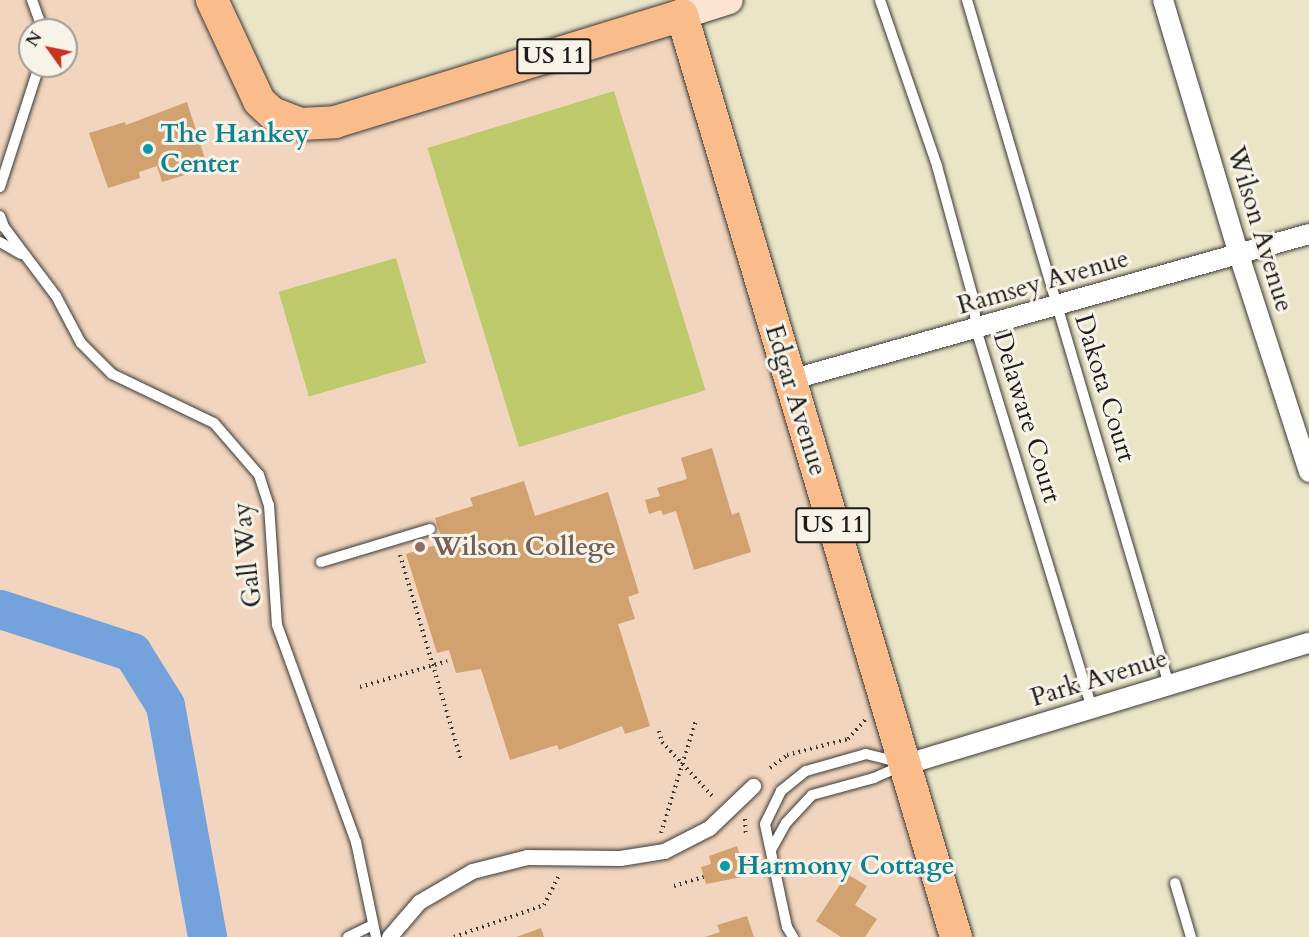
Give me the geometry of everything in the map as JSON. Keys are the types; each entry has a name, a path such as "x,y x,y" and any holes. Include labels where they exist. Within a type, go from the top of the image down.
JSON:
{"main road":[{"name":"US 11","path":"212,0 249,84 272,113 301,124 335,122 680,8"},
{"path":"680,8 729,0"},
{"name":"Edgar Avenue","path":"680,8 956,937"}],"street":[{"name":"Wilson Avenue","path":"1163,0 1239,255 1309,472"},
{"name":"Ramsey Avenue","path":"790,380 1309,234"},
{"name":"Park Avenue","path":"904,765 1309,643"},
{"path":"388,937 419,902 472,871 528,857 621,858 664,851 710,828 753,786"}],"lane":[{"path":"32,0 39,18"},
{"name":"Delaware Court","path":"880,0 937,166 974,301 976,329 1092,708"},
{"name":"Dakota Court","path":"967,0 1169,685"},
{"path":"0,187 35,78"},
{"path":"0,216 26,258"},
{"name":"Gall Way","path":"0,242 26,258 56,296 81,343 112,374 214,423 259,475 269,505 277,625 356,842 376,937"},
{"path":"321,562 430,529"},
{"path":"793,937 787,927 765,824 781,791 791,780 806,771 866,754 904,765"},
{"path":"771,850 786,823 812,795 874,778 904,765"},
{"path":"1175,883 1191,937"},
{"path":"348,937 373,925"}],"path":[{"path":"396,540 461,760"},
{"path":"360,687 447,661"},
{"path":"770,768 787,755 848,739 861,721 867,719"},
{"path":"658,842 684,766 696,720"},
{"path":"659,731 662,742 719,803"},
{"path":"454,937 544,904 567,858"},
{"path":"743,864 756,860"},
{"path":"674,886 704,877"}],"shaded area":[{"name":"Wilson College","path":"0,0 212,0 286,120 682,15 956,937 0,937"}],"green space":[{"path":"614,91 706,390 519,447 428,148"},
{"path":"396,258 426,363 309,396 279,292"}],"building":[{"name":"The Hankey Center","path":"187,102 208,168 162,182 157,166 139,172 140,178 108,188 89,133 125,122 126,125"},
{"path":"712,448 732,515 739,512 751,552 694,570 676,511 663,515 661,510 649,514 645,500 660,496 657,488 687,479 681,458"},
{"path":"524,481 535,516 608,492 639,593 628,597 635,619 618,624 650,726 625,734 622,726 559,750 557,745 510,760 481,669 456,673 449,650 437,653 406,554 443,543 435,518 473,506 470,498"},
{"name":"Harmony Cottage","path":"737,846 747,876 706,884 701,867 711,864 709,856"},
{"path":"847,874 867,886 855,905 877,919 865,937 841,937 816,921"},
{"path":"747,916 754,937 705,937 720,932 717,925"},
{"path":"541,928 544,937 516,937"}],"waterway":[{"path":"0,609 132,652 165,705 207,937"}],"place":[{"name":"The Hankey Center","path":"148,149"},
{"name":"Wilson College","path":"420,547"},
{"name":"Harmony Cottage","path":"725,866"}]}
